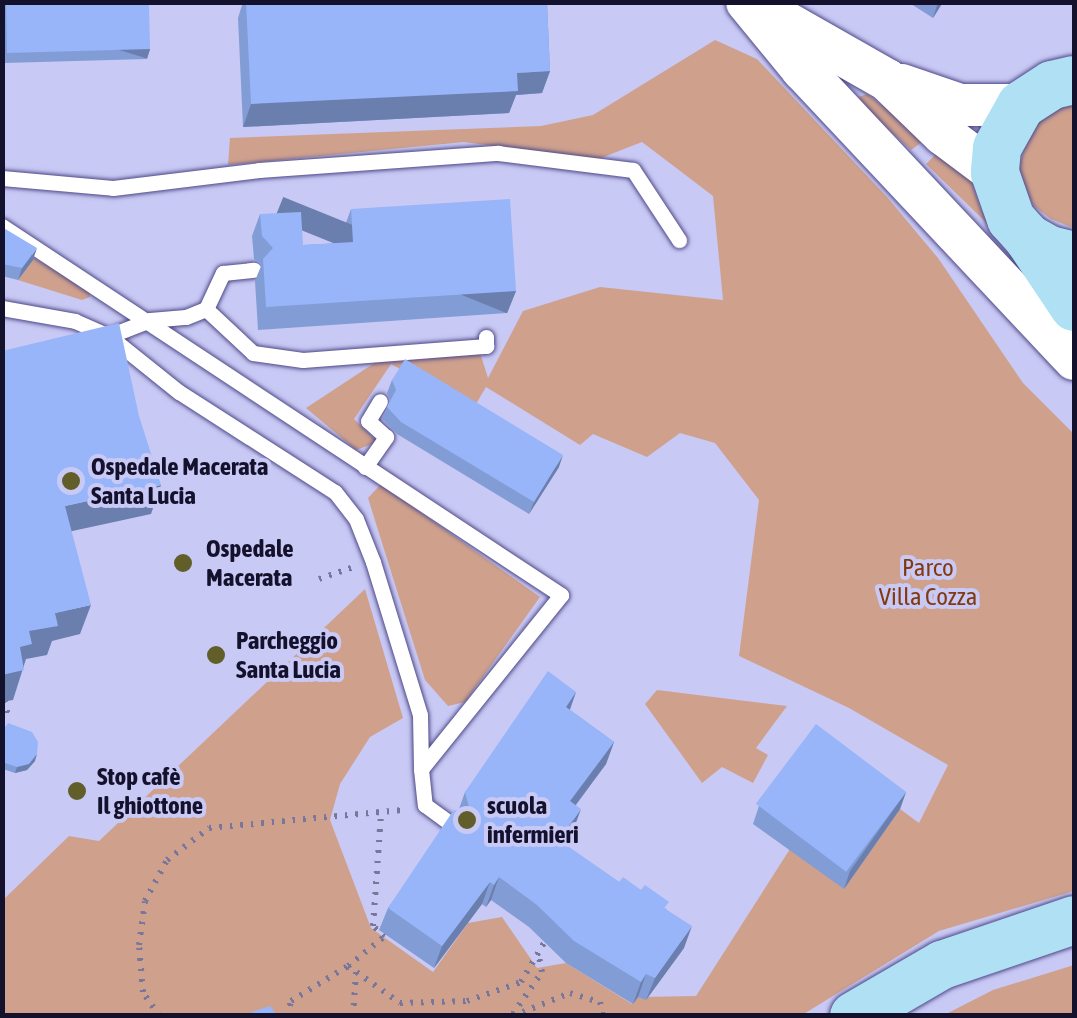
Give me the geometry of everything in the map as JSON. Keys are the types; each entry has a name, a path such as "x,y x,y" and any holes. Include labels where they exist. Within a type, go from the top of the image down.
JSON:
{"main road":[{"path":"749,2 887,80 960,106 1021,105"},
{"path":"749,2 814,81 1074,359"},
{"path":"887,80 964,152 995,173"},
{"path":"1074,80 1052,84 1021,105 1002,137 995,173 1006,208 1074,306"},
{"path":"1028,238 1050,250 1074,256"},
{"path":"854,1016 942,964 1074,920"},
{"path":"892,1016 953,983 1074,942"}],"lane":[{"path":"2,178 113,188 259,170 498,152 633,170 679,240"},
{"path":"2,226 150,320 561,595 421,769"},
{"path":"110,336 150,320 186,317 206,309 223,273 254,270"},
{"path":"2,308 74,321 110,336 179,392 335,492 356,519 373,562 420,714 424,805 450,824"},
{"path":"206,309 253,353 303,360 486,346 486,337"},
{"path":"365,467 386,437 368,421 380,401"}],"path":[{"path":"319,578 373,562"},
{"path":"2,690 8,714"},
{"path":"159,1016 143,992 139,945 145,901 167,860 209,828 380,816 424,805"},
{"path":"276,1011 287,1014 291,1001 352,969 384,936 372,926 380,816"},
{"path":"352,969 400,1003 466,1001 521,982 544,942"},
{"path":"538,952 542,972 513,1016 570,993 600,1002 603,1016"},
{"path":"352,969 353,1016"}],"green space":[{"name":"Parco Villa Cozza","path":"715,40 757,59 887,197 938,258 1023,383 1074,434 1074,891 939,931 802,1015 3,1016 3,900 69,836 99,841 365,589 403,718 370,737 340,784 330,820 371,928 433,972 468,923 502,917 537,968 566,963 632,1004 638,997 696,996 790,849 900,809 919,823 948,765 849,708 739,656 759,500 715,443 680,433 647,457 593,434 580,445 486,387 473,409 391,364 354,419 378,442 356,450 306,408 379,360 477,343 488,378 523,311 600,287 723,300 713,196 642,142 596,160 464,142 228,165 230,138 541,126 593,115"},
{"path":"867,94 926,139 911,150 861,104 859,97"},
{"path":"1074,104 1071,227 1034,206 1023,188 1019,166 1032,126 1047,113"},
{"path":"941,149 970,177 982,212 998,234 926,164"},
{"path":"34,258 89,291 90,297 82,300 18,280"},
{"path":"381,484 540,597 465,702 448,706 425,680 368,498"},
{"path":"657,690 787,706 756,748 768,755 753,783 722,767 702,783 645,704"},
{"path":"1074,965 1074,1015 944,1015 993,990"}],"building":[{"path":"6,2 149,3 150,49 7,53"},
{"path":"246,2 547,2 550,71 517,73 518,91 251,104"},
{"path":"510,199 516,291 266,307 263,259 273,248 262,236 260,214 301,212 303,245 353,242 351,209"},
{"path":"2,227 37,248 22,268 2,264"},
{"path":"119,323 139,416 161,485 65,506 91,605 55,613 58,626 29,631 32,644 20,647 24,670 2,675 2,351"},
{"path":"405,359 563,455 534,502 401,422 387,407 396,390 392,380"},
{"path":"548,671 576,692 566,707 614,742 570,801 581,809 559,840 619,882 623,877 641,890 645,885 669,902 664,908 692,926 655,978 646,974 641,982 574,941 537,905 499,877 494,885 490,882 442,946 388,908 453,811 469,807 465,792"},
{"path":"8,723 32,732 38,742 37,754 29,764 17,767 5,763 2,732"},
{"path":"816,724 906,792 846,872 756,804"},
{"path":"270,1006 278,1016 252,1016 252,1012"}],"place":[{"name":"Ospedale Macerata Santa Lucia","path":"71,481"},
{"name":"Ospedale Macerata","path":"183,563"},
{"name":"Parcheggio Santa Lucia","path":"216,655"},
{"name":"Stop cafè Il ghiottone","path":"77,791"},
{"name":"scuola infermieri","path":"467,820"}]}
